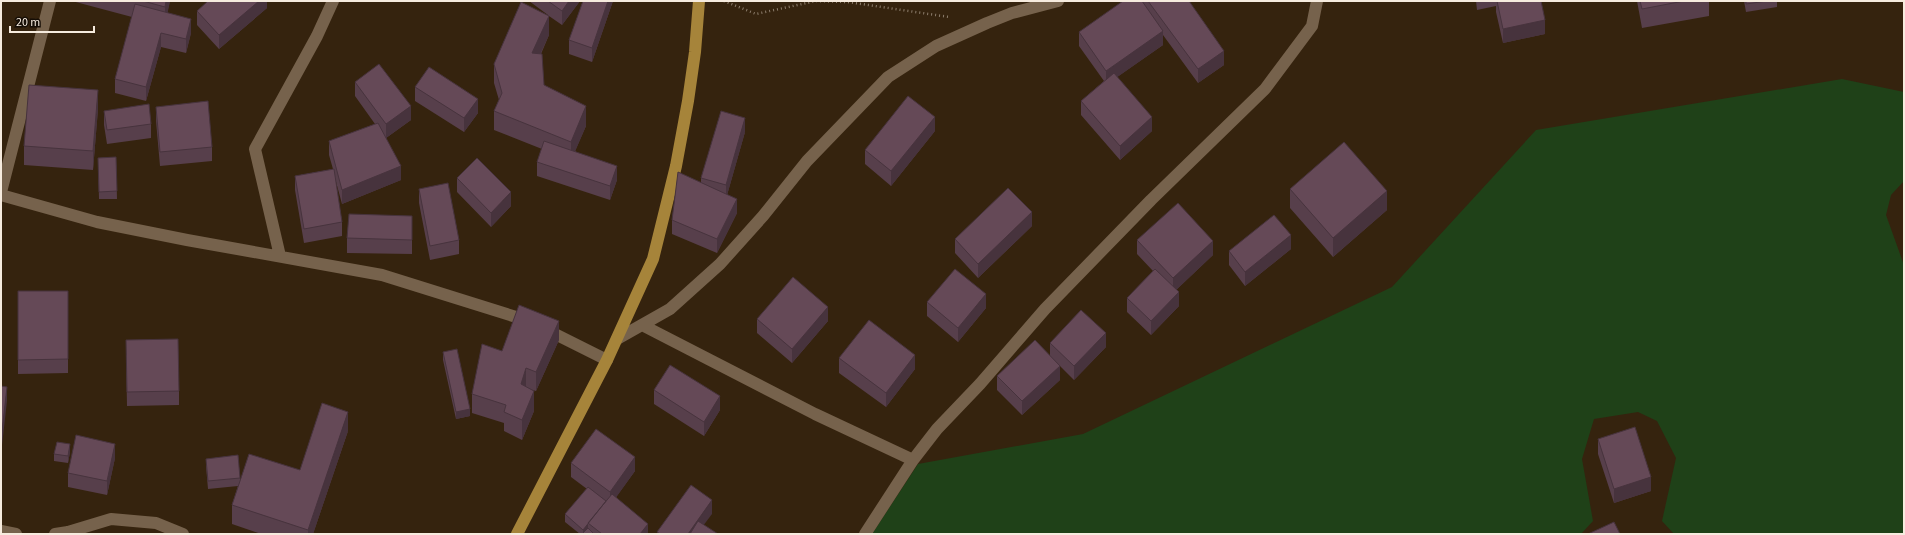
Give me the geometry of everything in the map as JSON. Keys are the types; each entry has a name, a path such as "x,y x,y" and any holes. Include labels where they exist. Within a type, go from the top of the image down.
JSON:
{"main road":[{"path":"517,534 607,360 653,259 674,174 694,59 699,1"}],"street":[{"path":"1,192 50,1"},
{"path":"280,256 255,149 317,36 333,1"},
{"path":"617,339 670,310 720,264 763,216 808,161 888,78 936,46 986,23 1012,13 1058,1"},
{"path":"865,534 913,460 937,429 980,384 1045,309 1151,200 1265,89 1312,26 1317,1"},
{"path":"1,195 97,222 187,240 382,275 525,319 607,360"},
{"path":"642,325 815,414 913,460"},
{"path":"55,534 68,532 111,519 156,523 183,534"},
{"path":"1,531 16,534"}],"path":[{"path":"724,1 756,14 816,1 848,2 885,6 986,23"}],"green space":[{"path":"1842,79 1904,92 1904,181 1891,195 1886,215 1904,265 1904,534 1674,534 1662,521 1676,458 1657,421 1638,412 1594,419 1582,459 1593,521 1581,534 872,534 918,464 1083,434 1392,287 1536,130"}],"building":[{"path":"143,1 166,1 165,7"},
{"path":"208,1 259,1 219,35 197,11"},
{"path":"548,1 569,1 562,11"},
{"path":"583,1 608,1 592,48 569,40"},
{"path":"1123,1 1142,1 1163,31 1106,71 1079,32"},
{"path":"1148,1 1189,1 1224,51 1198,69"},
{"path":"1497,1 1541,1 1545,20 1503,29"},
{"path":"1640,1 1684,1 1642,9"},
{"path":"1746,1 1767,1 1746,4"},
{"path":"521,2 549,16 532,53 542,54 544,85 586,106 571,142 494,111 502,93 494,64"},
{"path":"135,4 191,19 186,39 161,33 146,87 115,79"},
{"path":"379,64 411,106 386,124 355,82"},
{"path":"429,67 478,99 464,118 415,87"},
{"path":"1114,73 1152,117 1120,146 1081,101"},
{"path":"29,85 98,90 93,151 24,146"},
{"path":"908,96 935,117 891,171 865,150"},
{"path":"208,101 212,147 160,152 156,107"},
{"path":"149,104 151,124 107,130 104,111"},
{"path":"721,111 745,118 726,185 701,178"},
{"path":"378,123 401,166 342,190 329,141"},
{"path":"544,141 617,166 610,186 537,162"},
{"path":"1344,142 1387,191 1333,238 1290,189"},
{"path":"116,157 117,191 99,192 98,158"},
{"path":"477,158 511,192 491,213 457,178"},
{"path":"334,169 342,222 304,229 295,176"},
{"path":"678,172 737,199 717,239 672,220"},
{"path":"448,183 459,240 430,246 419,189"},
{"path":"1008,188 1032,212 978,264 955,239"},
{"path":"1178,203 1213,241 1173,278 1137,240"},
{"path":"349,214 412,216 412,240 347,238"},
{"path":"1274,215 1291,235 1245,272 1229,251"},
{"path":"955,269 986,294 958,328 927,302"},
{"path":"1155,269 1179,292 1151,321 1127,298"},
{"path":"793,277 828,307 792,349 757,319"},
{"path":"18,291 68,291 68,359 18,360"},
{"path":"519,305 559,321 536,372 526,368 521,384 534,391 522,420 504,412 506,405 472,394 482,344 502,351"},
{"path":"1081,310 1106,333 1074,366 1050,343"},
{"path":"869,320 915,355 886,393 839,358"},
{"path":"178,339 179,391 127,392 126,340"},
{"path":"1035,340 1060,366 1022,401 997,376"},
{"path":"457,349 470,409 456,412 443,352"},
{"path":"670,365 720,396 704,422 654,390"},
{"path":"1,386 7,387 1,440"},
{"path":"322,403 348,412 308,530 232,505 249,454 300,470"},
{"path":"1635,427 1651,477 1614,489 1598,439"},
{"path":"596,429 635,457 610,492 571,463"},
{"path":"76,435 115,444 107,481 68,473"},
{"path":"57,442 70,444 68,456 54,454"},
{"path":"238,455 240,478 208,481 206,459"},
{"path":"691,485 712,500 688,534 660,534 657,532"},
{"path":"588,487 606,501 583,530 565,514"},
{"path":"612,494 648,524 640,534 602,534 588,523"},
{"path":"698,521 718,534 690,534"},
{"path":"1614,522 1620,534 1588,534"},
{"path":"588,528 594,534 582,534"}]}
